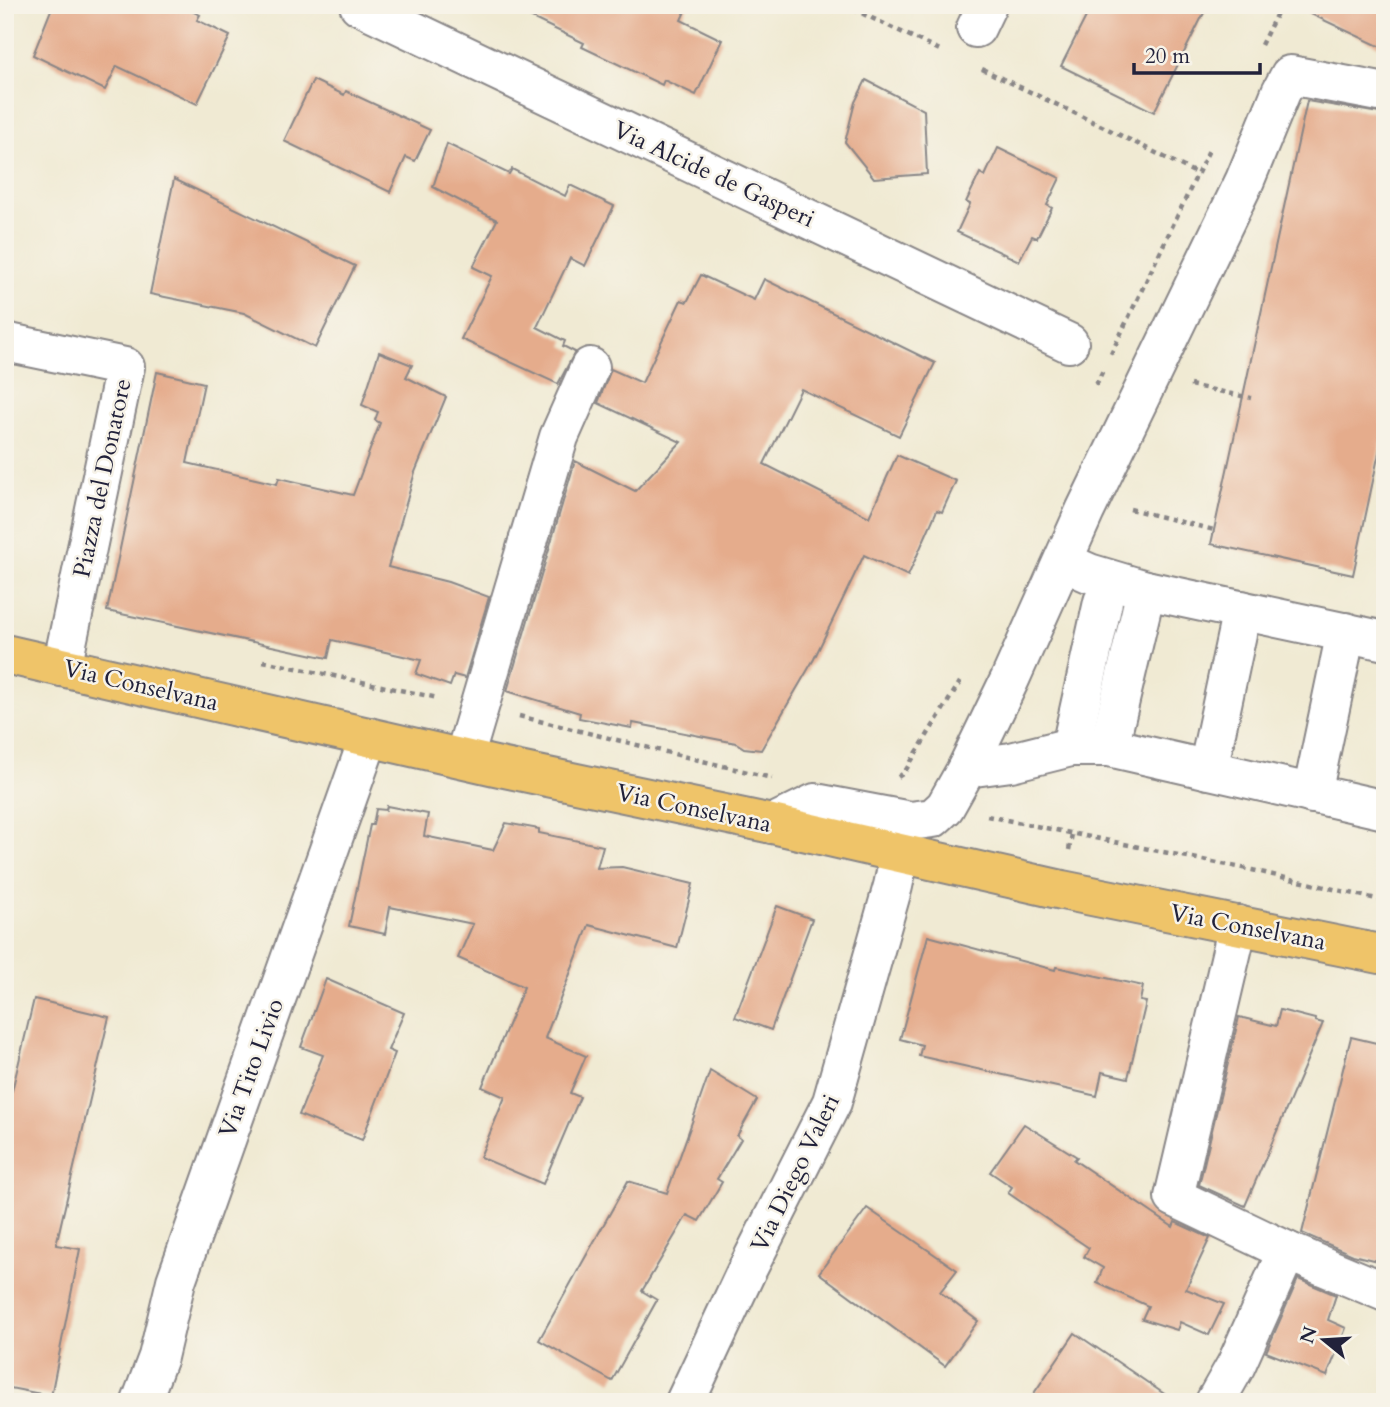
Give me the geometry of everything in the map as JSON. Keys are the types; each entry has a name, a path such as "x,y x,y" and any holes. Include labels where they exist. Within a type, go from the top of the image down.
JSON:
{"main road":[{"name":"Via Conselvana","path":"5,654 1062,890 1385,955"}],"street":[{"name":"Via Alcide de Gasperi","path":"359,5 1069,343"},
{"path":"772,824 815,803 910,821 933,818 945,807 967,768 1091,499 1245,180 1290,75 1385,93"},
{"name":"Piazza del Donatore","path":"5,342 125,367 62,667"},
{"path":"464,758 559,437 590,367"},
{"path":"1064,562 1089,573 1146,590 1385,641"},
{"path":"1110,747 1146,590"},
{"path":"1071,747 1103,602"},
{"path":"1208,770 1242,610"},
{"path":"1312,794 1346,632"},
{"name":"Via Tito Livio","path":"141,1402 158,1357 176,1281 369,737"},
{"path":"967,768 1011,762 1071,747 1110,747 1385,810"},
{"name":"Via Diego Valeri","path":"685,1402 746,1272 832,1102 893,887 900,853"},
{"path":"1238,925 1174,1198 1287,1251 1385,1292"},
{"path":"1215,1402 1236,1365 1287,1251"}],"path":[{"path":"845,5 972,38 1108,128 1198,174"},
{"path":"1185,384 1251,398"},
{"path":"1129,509 1214,530"},
{"path":"263,661 450,700"},
{"path":"508,713 779,779"},
{"path":"945,807 1025,826 1252,870 1385,901"}],"building":[{"path":"53,5 180,5 200,15 197,20 230,36 197,104 117,66 105,90 33,55"},
{"path":"505,5 688,5 681,20 722,40 696,95 664,80 662,85 582,47 584,43"},
{"path":"1092,5 1208,5 1154,112 1061,66"},
{"path":"1292,5 1385,5 1385,49"},
{"path":"313,80 344,95 346,91 430,130 415,161 406,157 390,192 284,141"},
{"path":"866,80 924,110 927,174 874,178 845,142 855,102"},
{"path":"1307,101 1385,114 1385,444 1381,443 1353,575 1211,544"},
{"path":"447,144 509,174 512,169 565,196 570,185 614,206 585,266 570,258 537,327 565,341 563,346 575,352 558,384 461,339 492,276 473,267 497,220 433,187"},
{"path":"998,148 1060,178 1047,205 1052,208 1037,238 1032,236 1019,261 957,232 970,204 966,202 980,173 985,176"},
{"path":"174,179 355,266 315,348 244,313 150,294"},
{"path":"701,275 754,300 764,279 935,363 899,436 801,389 764,464 869,517 897,455 956,481 942,512 937,510 908,576 864,555 814,659 761,750 633,723 632,728 579,718 580,713 507,691 575,461 635,491 681,442 598,403 611,369 642,383 681,300 687,302"},
{"path":"379,352 412,365 406,377 446,397 415,472 388,567 448,582 489,597 465,678 454,675 450,686 416,674 421,660 332,640 328,658 107,611 157,372 204,383 187,463 277,484 279,478 353,495 380,423 375,420 378,412 362,405"},
{"path":"387,806 428,814 424,836 493,850 506,823 539,829 539,833 603,846 597,868 622,867 693,884 677,948 589,925 545,1038 586,1056 570,1093 580,1097 543,1184 480,1157 505,1097 482,1087 524,987 458,958 473,924 390,907 385,934 349,926 370,825 373,825 376,809 386,810"},
{"path":"777,906 812,919 771,1030 735,1017"},
{"path":"928,936 1055,970 1056,967 1143,986 1140,1001 1146,1002 1128,1078 1102,1072 1097,1096 919,1056 922,1045 900,1039"},
{"path":"326,979 404,1013 388,1050 395,1053 362,1140 299,1115 323,1055 301,1047"},
{"path":"34,999 109,1017 56,1245 80,1249 51,1396 5,1387 5,1090 12,1091"},
{"path":"1280,1010 1323,1023 1245,1206 1199,1185 1239,1017 1276,1026"},
{"path":"1351,1037 1385,1045 1385,1263 1353,1255 1302,1233"},
{"path":"710,1071 757,1100 737,1136 741,1139 717,1179 722,1182 699,1221 687,1215 642,1291 657,1300 612,1381 539,1340 628,1181 667,1193"},
{"path":"1024,1124 1077,1157 1074,1160 1173,1227 1175,1222 1210,1238 1186,1289 1224,1304 1209,1335 1180,1322 1177,1330 1142,1319 1148,1306 1097,1283 1103,1268 1084,1257 1089,1248 1008,1193 1012,1187 990,1172"},
{"path":"867,1208 957,1270 940,1292 978,1321 945,1366 819,1273"},
{"path":"1298,1279 1336,1295 1328,1320 1346,1328 1327,1376 1266,1352"},
{"path":"1075,1333 1176,1402 1028,1402"}]}
